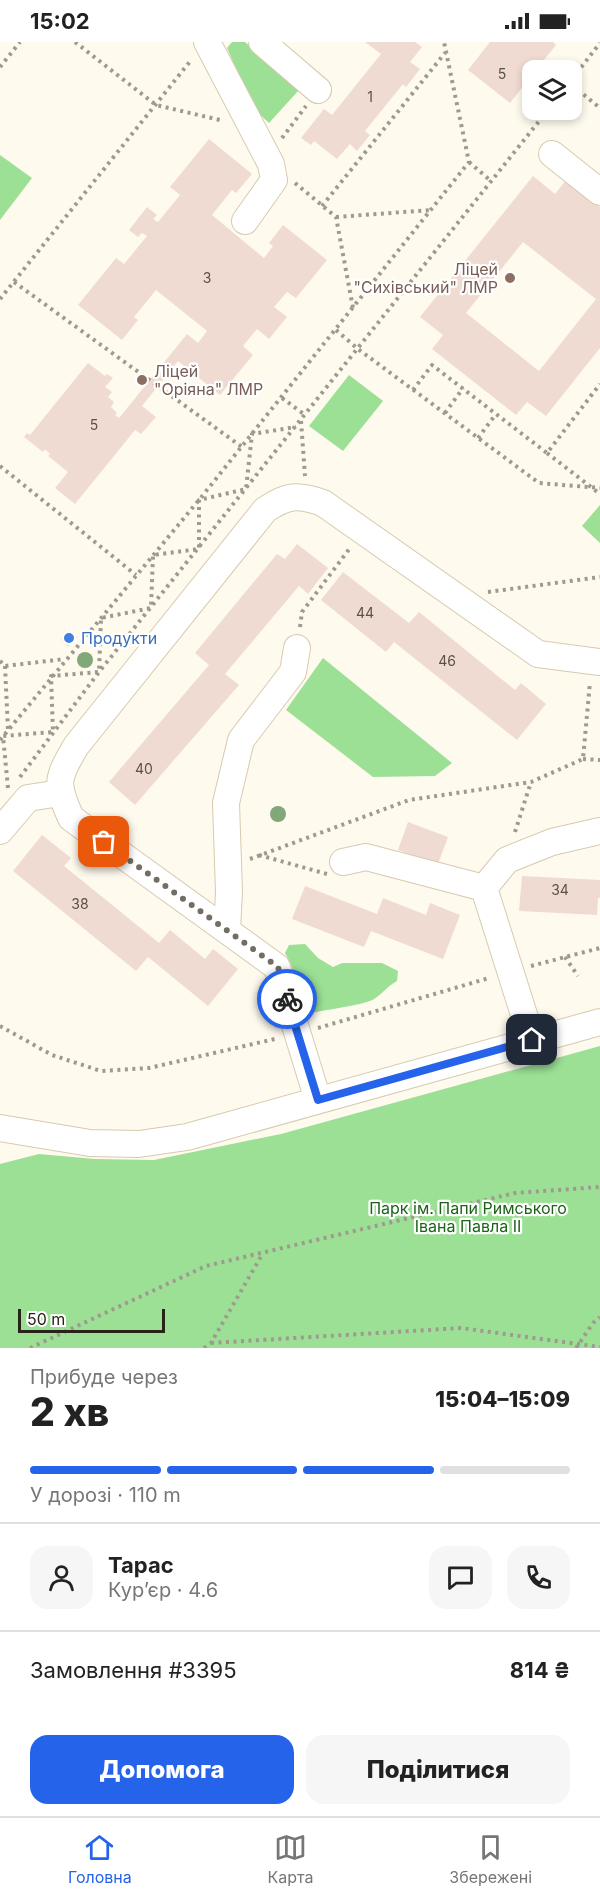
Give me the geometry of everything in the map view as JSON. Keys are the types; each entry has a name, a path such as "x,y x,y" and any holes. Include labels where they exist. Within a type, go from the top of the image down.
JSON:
{"street":[{"path":"262,42 318,90"},
{"path":"203,46 271,164 274,180 245,221"},
{"path":"552,153 600,192"},
{"path":"318,1100 278,967 71,818 60,793 60,774 76,746 265,510 294,496 306,497 323,503 538,654 596,661"},
{"path":"227,930 226,803 241,740 294,672 297,648"},
{"path":"0,831 28,798 60,793"},
{"path":"484,888 507,860 552,842 600,831"},
{"path":"343,862 366,857 484,888"},
{"path":"484,888 532,1040"},
{"path":"0,1128 90,1143 139,1144 187,1137 600,1022"}],"path":[{"path":"0,68 20,42"},
{"path":"75,42 156,105 251,127"},
{"path":"444,42 469,162 491,181"},
{"path":"582,67 600,44"},
{"path":"0,299 203,46"},
{"path":"322,206 446,53"},
{"path":"318,90 285,132 271,164 336,217 353,309"},
{"path":"582,93 600,108"},
{"path":"469,162 242,447 2,738 8,792 99,672 540,120"},
{"path":"336,217 432,210"},
{"path":"14,282 242,447"},
{"path":"336,330 358,349 539,483 600,488"},
{"path":"413,390 432,365 600,494"},
{"path":"547,453 600,384"},
{"path":"445,413 463,388"},
{"path":"281,398 305,416"},
{"path":"478,438 496,414"},
{"path":"301,421 306,497"},
{"path":"252,434 296,427"},
{"path":"246,489 252,434"},
{"path":"0,466 135,575"},
{"path":"199,500 246,489"},
{"path":"199,500 199,549"},
{"path":"297,648 302,612 363,531"},
{"path":"153,555 199,549"},
{"path":"151,608 153,555"},
{"path":"486,593 600,577"},
{"path":"101,618 151,608"},
{"path":"99,672 101,618"},
{"path":"5,666 66,659"},
{"path":"0,661 5,666 8,730"},
{"path":"583,759 596,661"},
{"path":"51,676 99,672"},
{"path":"51,676 53,732"},
{"path":"2,738 53,732"},
{"path":"228,867 409,800 531,782 583,759 600,760"},
{"path":"507,860 531,782"},
{"path":"258,855 326,875 343,862"},
{"path":"565,957 578,976"},
{"path":"30,1348 206,1266 515,1193 600,1187"},
{"path":"204,1348 211,1343 263,1252"},
{"path":"577,1347 593,1323 600,1317"},
{"path":"211,1343 461,1328 577,1347 600,1347"}],"green space":[{"path":"232,42 245,42 299,90 269,123 254,109 227,48"},
{"path":"0,155 32,178 0,220"},
{"path":"349,375 383,401 343,451 309,426"},
{"path":"600,505 600,543 582,526"},
{"path":"323,658 452,763 435,776 373,777 286,710"},
{"path":"305,944 318,958 333,967 342,963 382,963 398,971 397,981 370,1001 294,1018 296,984 293,970 285,953 289,945"},
{"name":"Парк ім. Папи Римського Івана Павла ІІ","path":"600,1046 600,1348 0,1348 0,1164 39,1154 95,1159 154,1160 281,1134"}],"building":[{"path":"365,42 415,42 422,47 410,62 420,69 406,87 403,84 365,131 370,135 357,151 350,144 337,159 314,141 311,145 301,138 324,109 332,115 381,54"},
{"path":"490,42 553,42 556,45 544,60 522,60 522,88 510,103 468,70"},
{"path":"209,139 252,174 236,193 232,190 212,215 264,258 273,246 269,243 283,225 327,260 296,298 287,292 274,307 287,317 269,339 257,329 243,346 253,355 220,395 178,361 142,406 156,417 141,434 135,430 75,504 55,488 68,472 48,456 50,454 45,449 43,452 24,437 27,433 30,435 88,363 105,376 107,374 113,378 105,387 112,392 108,397 114,402 111,407 119,418 187,334 198,343 207,331 156,290 134,317 138,320 122,340 78,305 116,258 124,264 147,236 142,233 138,237 129,230 147,207 157,215 153,219 158,222 180,195 170,187"},
{"path":"533,176 555,194 566,180 600,207 600,348 546,416 527,402 516,415 432,349 443,335 420,317","holes":["523,242 596,299 539,371 466,313"]},
{"path":"297,544 328,568 308,594 299,586 225,674 239,685 135,805 109,782 209,665 195,653 277,554 285,559"},
{"path":"343,572 409,623 419,612 515,690 521,683 546,704 517,740 394,642 386,652 321,600"},
{"name":"Продукти","path":"69,630 77,637 68,647 61,640"},
{"path":"408,822 448,837 438,864 398,850"},
{"path":"42,835 71,858 64,866 159,943 170,930 205,959 213,949 238,969 208,1006 148,957 136,971 13,871"},
{"path":"522,876 600,880 597,915 519,911"},
{"path":"305,886 377,914 383,898 426,915 430,903 460,915 443,959 371,931 364,947 292,919"}],"way so far":[{"path":"104,842 278,967 287,999"}],"place":[{"name":"Ліцей \"Сихівський\" ЛМР","path":"510,278"},
{"name":"Ліцей \"Оріяна\" ЛМР","path":"142,380"},
{"name":"Продукти","path":"69,638"}],"route":[{"path":"287,999 318,1100 532,1040"}]}
